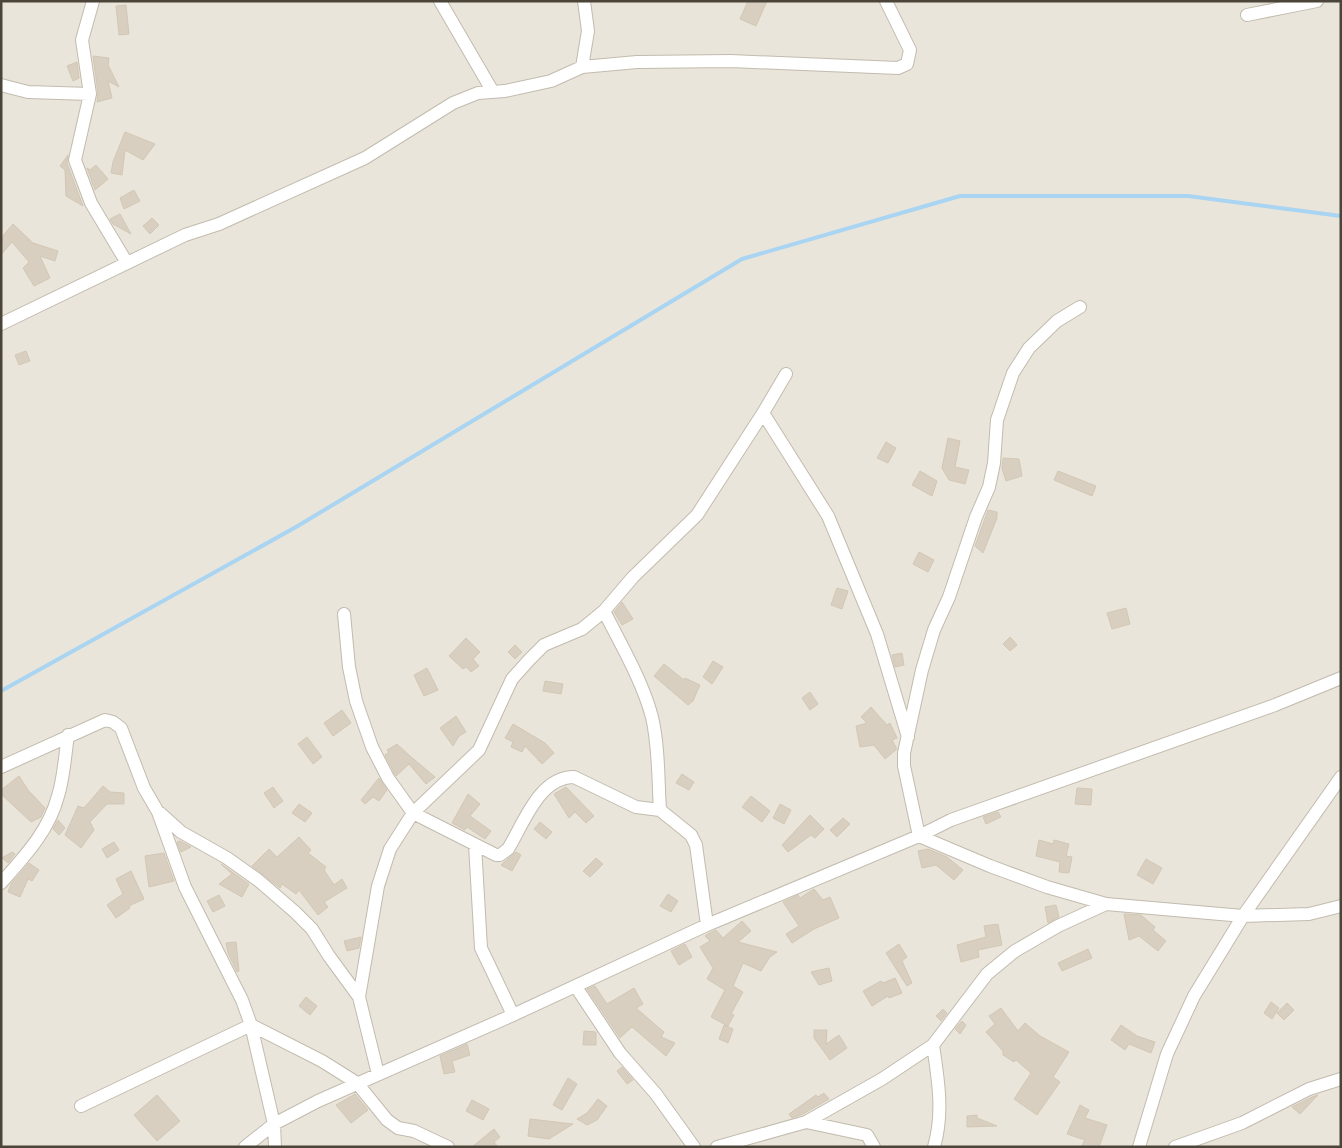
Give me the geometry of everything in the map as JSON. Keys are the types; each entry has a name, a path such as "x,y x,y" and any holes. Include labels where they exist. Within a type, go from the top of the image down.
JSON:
{"street":[{"path":"92,1 82,40 90,94 75,160 91,203 127,264"},
{"path":"440,1 493,92"},
{"path":"582,67 588,31 584,1"},
{"path":"1,324 185,235 219,224 365,158 453,103 478,93 506,91 551,81 582,67 637,62 731,61 898,68 907,64 910,50 886,1"},
{"path":"1247,15 1317,1"},
{"path":"1,85 28,92 90,94"},
{"path":"919,836 904,766 908,737 922,670 934,630 949,597 976,518 989,487 994,462 997,420 1013,374 1029,348 1057,321 1080,307"},
{"path":"359,997 378,886 390,849 413,813 479,750 512,679 528,660 544,645 582,629 604,611 633,577 697,515 786,374"},
{"path":"763,413 828,516 877,634 908,737"},
{"path":"604,611 652,716 656,741 660,810"},
{"path":"344,614 350,676 356,701 372,747 388,778 413,813 500,855 508,848 541,792 557,781 567,777 574,778 636,807 660,810 691,835 696,845 707,925"},
{"path":"245,1147 274,1124 357,1083 576,987 707,925 960,817 1275,705 1341,678"},
{"path":"1,767 68,735 105,720 113,722 121,728 144,788 158,812 186,887 242,1000 251,1025 274,1124 274,1147"},
{"path":"1,883 46,827 58,797 68,735"},
{"path":"1140,1146 1167,1054 1194,996 1243,916 1341,777"},
{"path":"158,812 182,832 227,858 258,880 312,929 328,956 359,997 378,1074"},
{"path":"919,836 990,866 1047,887 1106,904 1243,916 1309,914 1341,906"},
{"path":"475,844 481,948 513,1015"},
{"path":"717,1147 806,1122 882,1079 933,1045 987,974 1015,951 1058,926 1106,904"},
{"path":"576,987 620,1053 656,1094 694,1147"},
{"path":"251,1025 322,1061 357,1083 387,1120 398,1128 414,1131 448,1147"},
{"path":"81,1106 251,1025"},
{"path":"933,1045 940,1090 940,1115 934,1147"},
{"path":"1175,1147 1242,1123 1309,1089 1341,1079"},
{"path":"806,1122 867,1135 874,1147"}],"shaded area":[{"path":"1,1 1341,1 1341,1147 1,1147"}],"building":[{"path":"748,1 767,1 756,26 740,19"},
{"path":"126,5 129,34 119,35 116,6"},
{"path":"93,56 109,58 108,65 119,87 108,81 112,98 97,102 98,93"},
{"path":"77,62 79,78 73,81 67,66"},
{"path":"125,132 155,144 143,160 125,150 122,175 111,173 113,162"},
{"path":"68,155 67,163 83,206 66,196 65,170 60,166"},
{"path":"96,165 108,179 95,190 87,168 90,170"},
{"path":"134,190 140,201 124,209 120,198"},
{"path":"120,214 131,234 113,224 110,219"},
{"path":"152,218 159,225 150,234 143,226"},
{"path":"13,224 33,243 58,251 55,261 40,256 50,278 34,286 23,268 29,262 12,242 1,255 1,238"},
{"path":"26,351 30,361 19,365 15,355"},
{"path":"948,438 960,441 955,467 969,470 965,484 949,480 942,468"},
{"path":"886,442 896,448 888,463 877,458"},
{"path":"1003,458 1019,459 1022,476 1006,481 1002,468"},
{"path":"920,471 937,481 932,496 912,485"},
{"path":"1058,471 1096,486 1092,496 1054,480"},
{"path":"988,510 997,512 997,518 983,553 975,546"},
{"path":"919,552 934,560 928,572 913,564"},
{"path":"837,588 848,591 842,609 831,605"},
{"path":"622,602 633,619 622,625 614,612"},
{"path":"1126,608 1130,624 1112,629 1107,613"},
{"path":"1010,637 1017,645 1010,651 1003,644"},
{"path":"466,638 480,652 473,659 479,666 471,672 466,667 463,669 449,656"},
{"path":"515,645 522,652 515,659 508,652"},
{"path":"902,653 904,665 895,667 892,655"},
{"path":"713,661 723,667 712,684 703,677"},
{"path":"664,664 684,680 685,678 700,685 693,701 688,705 654,676"},
{"path":"427,668 438,690 424,696 414,675"},
{"path":"545,681 563,684 561,694 543,691"},
{"path":"810,692 818,704 810,710 802,698"},
{"path":"871,707 887,725 890,723 897,738 892,740 897,749 885,759 874,745 860,747 856,726 867,723 861,717"},
{"path":"342,710 351,723 333,736 324,723"},
{"path":"456,716 466,732 459,736 453,746 440,728"},
{"path":"513,724 545,743 554,753 542,764 525,746 522,752 511,747 513,742 505,738"},
{"path":"307,737 322,757 313,764 298,744"},
{"path":"397,744 435,777 426,784 409,764 396,776 385,755 389,752 387,750"},
{"path":"682,774 694,782 689,790 676,783"},
{"path":"19,776 28,790 45,808 41,817 31,822 1,794 1,790"},
{"path":"379,778 387,790 379,801 373,797 365,804 361,800"},
{"path":"103,786 110,792 124,793 124,804 107,804 90,822 94,830 81,848 65,835 78,806 84,808"},
{"path":"273,787 283,801 274,808 264,793"},
{"path":"566,787 594,816 586,823 575,812 569,818 554,794"},
{"path":"1077,788 1092,789 1091,805 1075,804"},
{"path":"468,794 480,804 470,816 491,831 485,839 467,827 465,830 452,823"},
{"path":"751,796 770,811 762,822 742,807"},
{"path":"299,804 312,813 305,822 292,813"},
{"path":"780,804 791,810 784,824 773,818"},
{"path":"998,812 1001,817 986,824 983,817"},
{"path":"810,815 824,829 815,838 811,835 788,852 782,845"},
{"path":"843,818 850,824 837,837 830,830"},
{"path":"58,820 65,828 59,835 53,829"},
{"path":"540,822 552,832 546,839 534,829"},
{"path":"299,837 311,850 308,853 326,867 324,870 334,885 342,879 347,888 324,902 328,907 318,915 299,890 296,894 282,884 280,888 252,866 269,849 277,857"},
{"path":"1039,840 1053,844 1054,840 1069,844 1066,856 1072,857 1069,873 1059,872 1060,862 1036,856"},
{"path":"180,841 191,847 181,852 177,842"},
{"path":"114,842 119,850 107,858 102,849"},
{"path":"928,849 947,857 963,870 954,880 936,865 922,868 918,851"},
{"path":"12,852 15,854 8,863 2,858"},
{"path":"516,852 521,855 512,871 501,865"},
{"path":"164,853 174,881 149,887 145,856"},
{"path":"596,858 603,864 590,877 583,871"},
{"path":"1146,859 1162,868 1153,884 1137,875"},
{"path":"29,863 39,870 32,881 28,879 20,897 8,892 11,884"},
{"path":"221,864 249,884 242,897 219,884 232,874"},
{"path":"131,871 144,899 129,906 130,908 116,918 107,905 123,894 116,879"},
{"path":"814,889 823,900 830,897 839,918 814,929 792,943 786,934 799,926 783,902 798,895 800,898"},
{"path":"668,894 678,901 671,912 660,906"},
{"path":"219,895 225,906 213,912 207,901"},
{"path":"1056,905 1059,917 1048,923 1045,907"},
{"path":"1124,914 1141,915 1155,927 1153,930 1166,941 1158,951 1139,936 1129,940"},
{"path":"742,921 751,931 738,942 777,952 770,957 761,971 743,963 733,986 743,992 731,1014 734,1015 728,1026 711,1017 725,990 707,979 713,968 700,947 710,941 705,936 708,934 716,930 723,938"},
{"path":"998,924 1002,945 978,950 979,957 961,962 957,945 986,937 984,926"},
{"path":"361,937 359,948 347,951 344,941"},
{"path":"236,942 239,971 237,972 228,953 226,943"},
{"path":"685,944 692,957 679,965 671,951"},
{"path":"899,944 907,957 902,961 912,983 907,986 886,953"},
{"path":"1088,949 1092,958 1062,971 1058,963"},
{"path":"829,968 832,981 819,985 811,972"},
{"path":"895,978 902,993 889,998 888,996 872,1006 863,991 881,981 883,983"},
{"path":"595,986 607,1004 634,988 643,1004 636,1008 664,1032 661,1037 675,1043 666,1056 632,1027 620,1038 587,989"},
{"path":"306,997 317,1006 310,1015 299,1006"},
{"path":"1271,1002 1279,1008 1272,1019 1264,1013"},
{"path":"1287,1003 1294,1010 1284,1020 1277,1013"},
{"path":"1001,1008 1018,1031 1025,1023 1040,1036 1069,1052 1053,1077 1060,1082 1037,1115 1014,1099 1031,1073 1016,1060 1014,1062 1003,1055 1003,1051 986,1032 995,1024 989,1016"},
{"path":"943,1009 947,1013 941,1021 936,1016"},
{"path":"962,1021 966,1025 960,1034 955,1029"},
{"path":"724,1025 733,1029 728,1043 719,1039"},
{"path":"1121,1025 1137,1036 1155,1042 1151,1053 1129,1044 1125,1050 1111,1040"},
{"path":"814,1030 827,1030 826,1044 839,1035 847,1048 830,1060 814,1038"},
{"path":"584,1031 596,1032 596,1045 583,1045"},
{"path":"467,1044 470,1055 452,1061 455,1072 444,1074 440,1056"},
{"path":"622,1067 633,1080 627,1084 617,1071"},
{"path":"568,1078 577,1084 562,1110 553,1105"},
{"path":"824,1093 829,1099 803,1114 792,1118 789,1114 816,1095 818,1097"},
{"path":"355,1094 368,1110 351,1123 336,1105"},
{"path":"157,1095 180,1121 157,1141 134,1115"},
{"path":"1318,1095 1300,1114 1292,1107 1312,1097"},
{"path":"598,1099 607,1106 597,1120 587,1125 577,1119 587,1113"},
{"path":"472,1100 489,1109 483,1120 466,1111"},
{"path":"1080,1105 1089,1110 1085,1118 1107,1125 1099,1147 1081,1147 1085,1140 1067,1134"},
{"path":"977,1115 977,1118 997,1126 967,1127 967,1116"},
{"path":"530,1119 573,1124 549,1139 528,1136"},
{"path":"494,1129 500,1137 494,1142 498,1147 472,1147"}],"waterway":[{"path":"1,691 296,527 742,259 960,196 1188,196 1341,216"}]}
